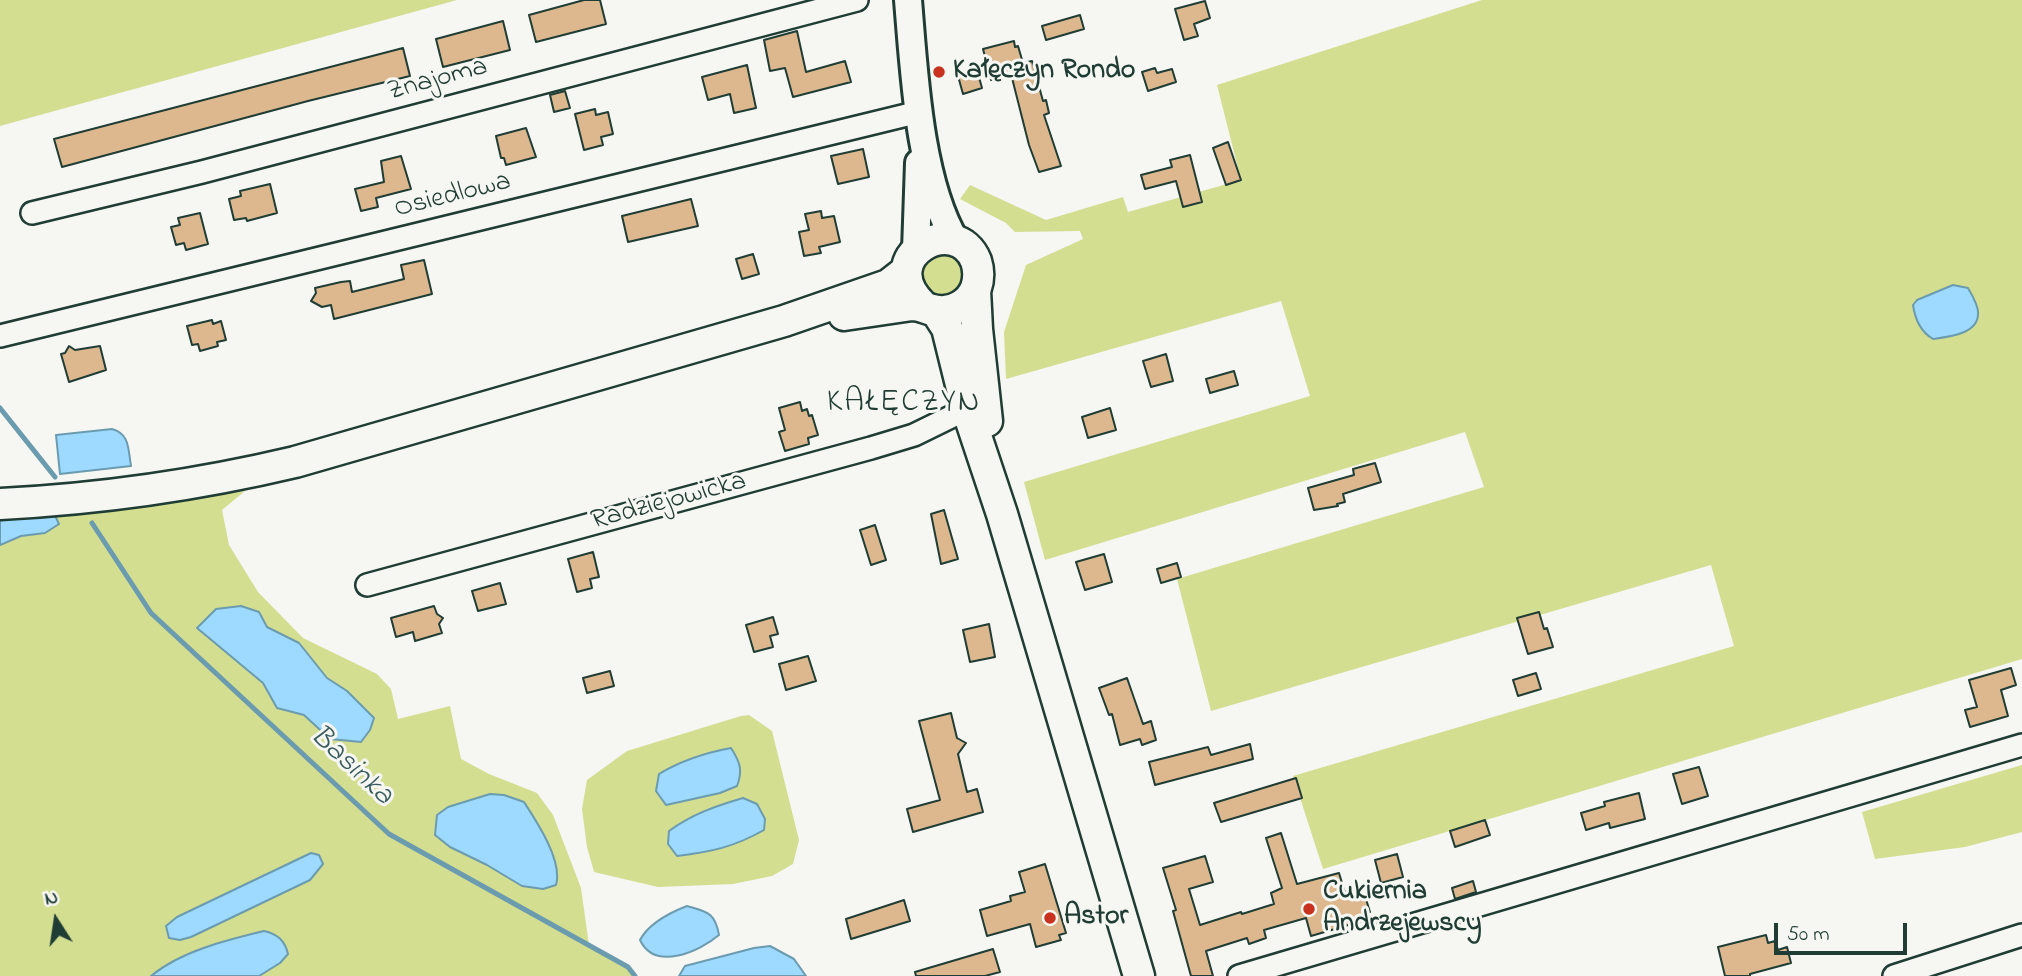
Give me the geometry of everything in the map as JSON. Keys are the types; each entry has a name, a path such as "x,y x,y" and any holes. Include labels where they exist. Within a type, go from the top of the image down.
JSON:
{"main road":[{"path":"0,504 141,492 243,475 349,448 784,321 888,285 934,240 956,242 968,250 977,264 978,281 969,300 948,311 929,308 784,321"},
{"path":"911,261 907,284 912,296 929,308 947,328 967,409 1002,514 1139,976"},
{"path":"975,290 984,405 1002,514"},
{"path":"837,316 892,318 926,330 941,349 967,409"}],"street":[{"name":"Znajoma","path":"32,213 202,172 857,0"},
{"path":"908,0 920,121 938,203 944,223 956,242"},
{"path":"911,261 920,121"},
{"name":"Osiedlowa","path":"0,336 920,121"},
{"name":"Radziejowicka","path":"367,585 871,448 914,435 967,409"},
{"path":"1239,976 2022,745"},
{"path":"1894,976 2022,935"}],"green space":[{"path":"0,0 457,0 0,126"},
{"path":"1482,0 2022,0 2022,659 1323,869 1293,776 1734,646 1711,565 1211,711 1177,579 1484,487 1465,432 1045,560 1024,482 1310,396 1281,301 1006,379 1004,332 1026,265 1083,239 1080,231 1015,232 1006,223 960,199 970,185 1046,220 1123,197 1128,212 1241,180 1217,85"},
{"path":"934,251 956,255 961,265 963,283 955,294 938,297 927,294 918,267"},
{"path":"245,491 222,510 229,545 258,592 303,638 377,674 391,689 398,719 450,706 461,759 489,774 537,793 553,815 581,888 589,945 628,967 635,976 0,976 0,508 142,501"},
{"path":"749,715 772,731 799,840 793,864 772,876 733,884 658,887 594,872 587,847 582,809 587,780 627,751"},
{"path":"2022,765 2022,832 1965,847 1875,859 1862,812"}],"water":[{"path":"1953,285 1968,288 1977,308 1977,321 1961,333 1933,339 1919,325 1913,305 1917,300"},
{"path":"112,429 125,438 131,466 60,474 56,435"},
{"path":"51,507 59,524 45,533 21,536 0,545 0,508"},
{"path":"241,606 259,612 267,627 299,643 327,678 347,691 374,718 370,730 361,742 330,739 304,715 277,708 263,683 197,628 216,609"},
{"path":"731,748 740,766 737,786 720,793 666,805 656,791 659,774 694,758"},
{"path":"490,794 504,795 524,802 552,853 556,865 556,885 543,889 522,886 450,847 435,835 437,815 448,807"},
{"path":"743,798 757,804 765,819 764,830 732,845 677,856 668,844 669,831 686,820"},
{"path":"311,853 319,855 323,864 310,880 191,937 180,940 169,938 166,926 177,917"},
{"path":"687,906 709,914 719,935 701,947 678,956 656,955 647,950 640,940 649,928 667,915"},
{"path":"264,931 280,939 288,954 280,963 259,976 151,976 190,953"},
{"path":"770,946 794,959 806,976 679,976 685,966"}],"building":[{"path":"584,0 600,0 606,24 536,42 529,15"},
{"path":"1205,1 1210,18 1194,24 1198,36 1184,40 1175,9"},
{"path":"1080,15 1084,29 1046,40 1042,26"},
{"path":"503,21 510,50 443,67 436,39"},
{"path":"797,31 806,72 845,61 851,82 793,97 785,68 770,71 764,40"},
{"path":"1014,41 1023,63 1032,61 1043,101 1046,100 1049,113 1044,115 1061,166 1039,172 1029,145 1011,74 991,80 983,49"},
{"path":"403,48 410,76 62,167 54,139"},
{"path":"747,65 756,108 734,113 730,94 708,100 702,77"},
{"path":"1155,68 1157,73 1172,69 1176,82 1148,91 1142,72"},
{"path":"977,70 982,88 963,94 958,76"},
{"path":"565,91 570,108 554,112 550,95"},
{"path":"595,109 596,115 608,112 613,134 601,137 603,145 584,150 575,114"},
{"path":"526,128 536,157 506,165 504,158 501,158 496,136"},
{"path":"1228,142 1241,180 1226,185 1213,148"},
{"path":"863,149 869,177 838,184 831,156"},
{"path":"1190,155 1202,202 1183,207 1176,181 1145,189 1141,175 1172,167 1170,160"},
{"path":"401,156 411,189 376,198 378,207 361,211 355,189 384,182 381,161"},
{"path":"270,184 277,213 247,221 246,218 234,220 229,199 241,196 240,191"},
{"path":"691,199 698,226 628,242 622,216"},
{"path":"821,211 822,218 834,216 840,242 819,247 821,253 804,256 799,232 809,230 805,214"},
{"path":"200,213 208,244 186,250 184,243 176,245 171,227 180,225 178,218"},
{"path":"753,254 759,274 742,279 736,259"},
{"path":"424,260 432,294 334,319 331,305 322,307 311,301 316,293 315,288 350,281 352,292 404,279 401,265"},
{"path":"212,320 213,324 221,321 226,340 217,342 218,346 200,351 198,344 192,345 187,326"},
{"path":"69,346 75,350 100,346 106,370 69,382 61,354 65,353"},
{"path":"1166,354 1173,381 1151,387 1143,361"},
{"path":"1234,371 1238,385 1210,393 1206,379"},
{"path":"800,402 802,411 807,409 809,416 812,415 818,435 808,438 809,444 785,451 779,432 785,430 779,408"},
{"path":"1110,408 1116,430 1088,438 1082,417"},
{"path":"1375,463 1381,482 1343,494 1345,502 1337,504 1338,506 1314,510 1308,488 1354,475 1353,469"},
{"path":"944,510 958,559 941,564 931,514"},
{"path":"875,525 886,560 871,565 860,530"},
{"path":"593,552 599,577 590,579 592,588 577,592 568,559"},
{"path":"1104,554 1112,582 1085,590 1076,562"},
{"path":"1177,563 1181,577 1161,583 1157,569"},
{"path":"500,583 506,604 478,611 472,591"},
{"path":"434,606 437,614 443,618 439,624 442,633 415,641 413,632 396,637 391,618"},
{"path":"1539,612 1553,647 1528,654 1517,618"},
{"path":"773,617 778,634 770,636 773,647 754,652 746,625"},
{"path":"989,624 995,657 970,662 963,630"},
{"path":"808,656 816,681 786,690 779,664"},
{"path":"2011,668 2016,685 2001,690 2008,716 1970,727 1965,710 1977,707 1969,680"},
{"path":"610,671 614,686 587,693 583,678"},
{"path":"1536,673 1541,689 1518,696 1513,680"},
{"path":"1127,678 1143,724 1151,721 1156,740 1142,745 1140,739 1120,745 1112,714 1109,715 1099,688"},
{"path":"951,713 957,738 966,743 958,754 967,792 977,789 983,812 913,832 907,809 940,800 919,721"},
{"path":"1250,744 1253,759 1155,785 1149,762 1208,747 1211,755"},
{"path":"1699,767 1708,796 1682,804 1673,774"},
{"path":"1296,778 1302,798 1221,822 1214,803"},
{"path":"1639,793 1645,819 1610,828 1609,823 1586,830 1581,813 1605,806 1604,802"},
{"path":"1485,820 1490,835 1455,847 1450,831"},
{"path":"1281,833 1297,884 1339,873 1346,896 1353,893 1355,900 1365,896 1370,912 1361,915 1362,921 1311,936 1306,918 1264,930 1266,938 1249,944 1247,938 1206,951 1213,976 1191,976 1163,868 1205,856 1213,882 1189,889 1200,925 1241,912 1242,914 1274,904 1271,893 1282,888 1266,838"},
{"path":"1397,854 1403,877 1381,883 1375,860"},
{"path":"1045,864 1066,933 1059,935 1061,940 1036,947 1030,924 987,936 980,910 1011,901 1010,896 1025,892 1019,872"},
{"path":"1473,881 1476,892 1455,899 1452,888"},
{"path":"904,900 910,921 851,939 846,919"},
{"path":"1766,935 1768,943 1775,941 1778,950 1787,947 1791,963 1750,976 1725,976 1718,947"},
{"path":"993,949 1000,972 985,976 916,976 915,972"}],"waterway":[{"path":"0,408 55,477"},
{"name":"Basinka","path":"92,523 151,613 389,834 628,967 635,976"}],"place":[{"name":"Kałęczyn Rondo","path":"939,72"},
{"name":"Cukiernia Andrzejewscy","path":"1309,909"},
{"name":"Astor","path":"1050,918"}],"district":[{"name":"KAŁĘCZYN","path":"904,405"}]}
